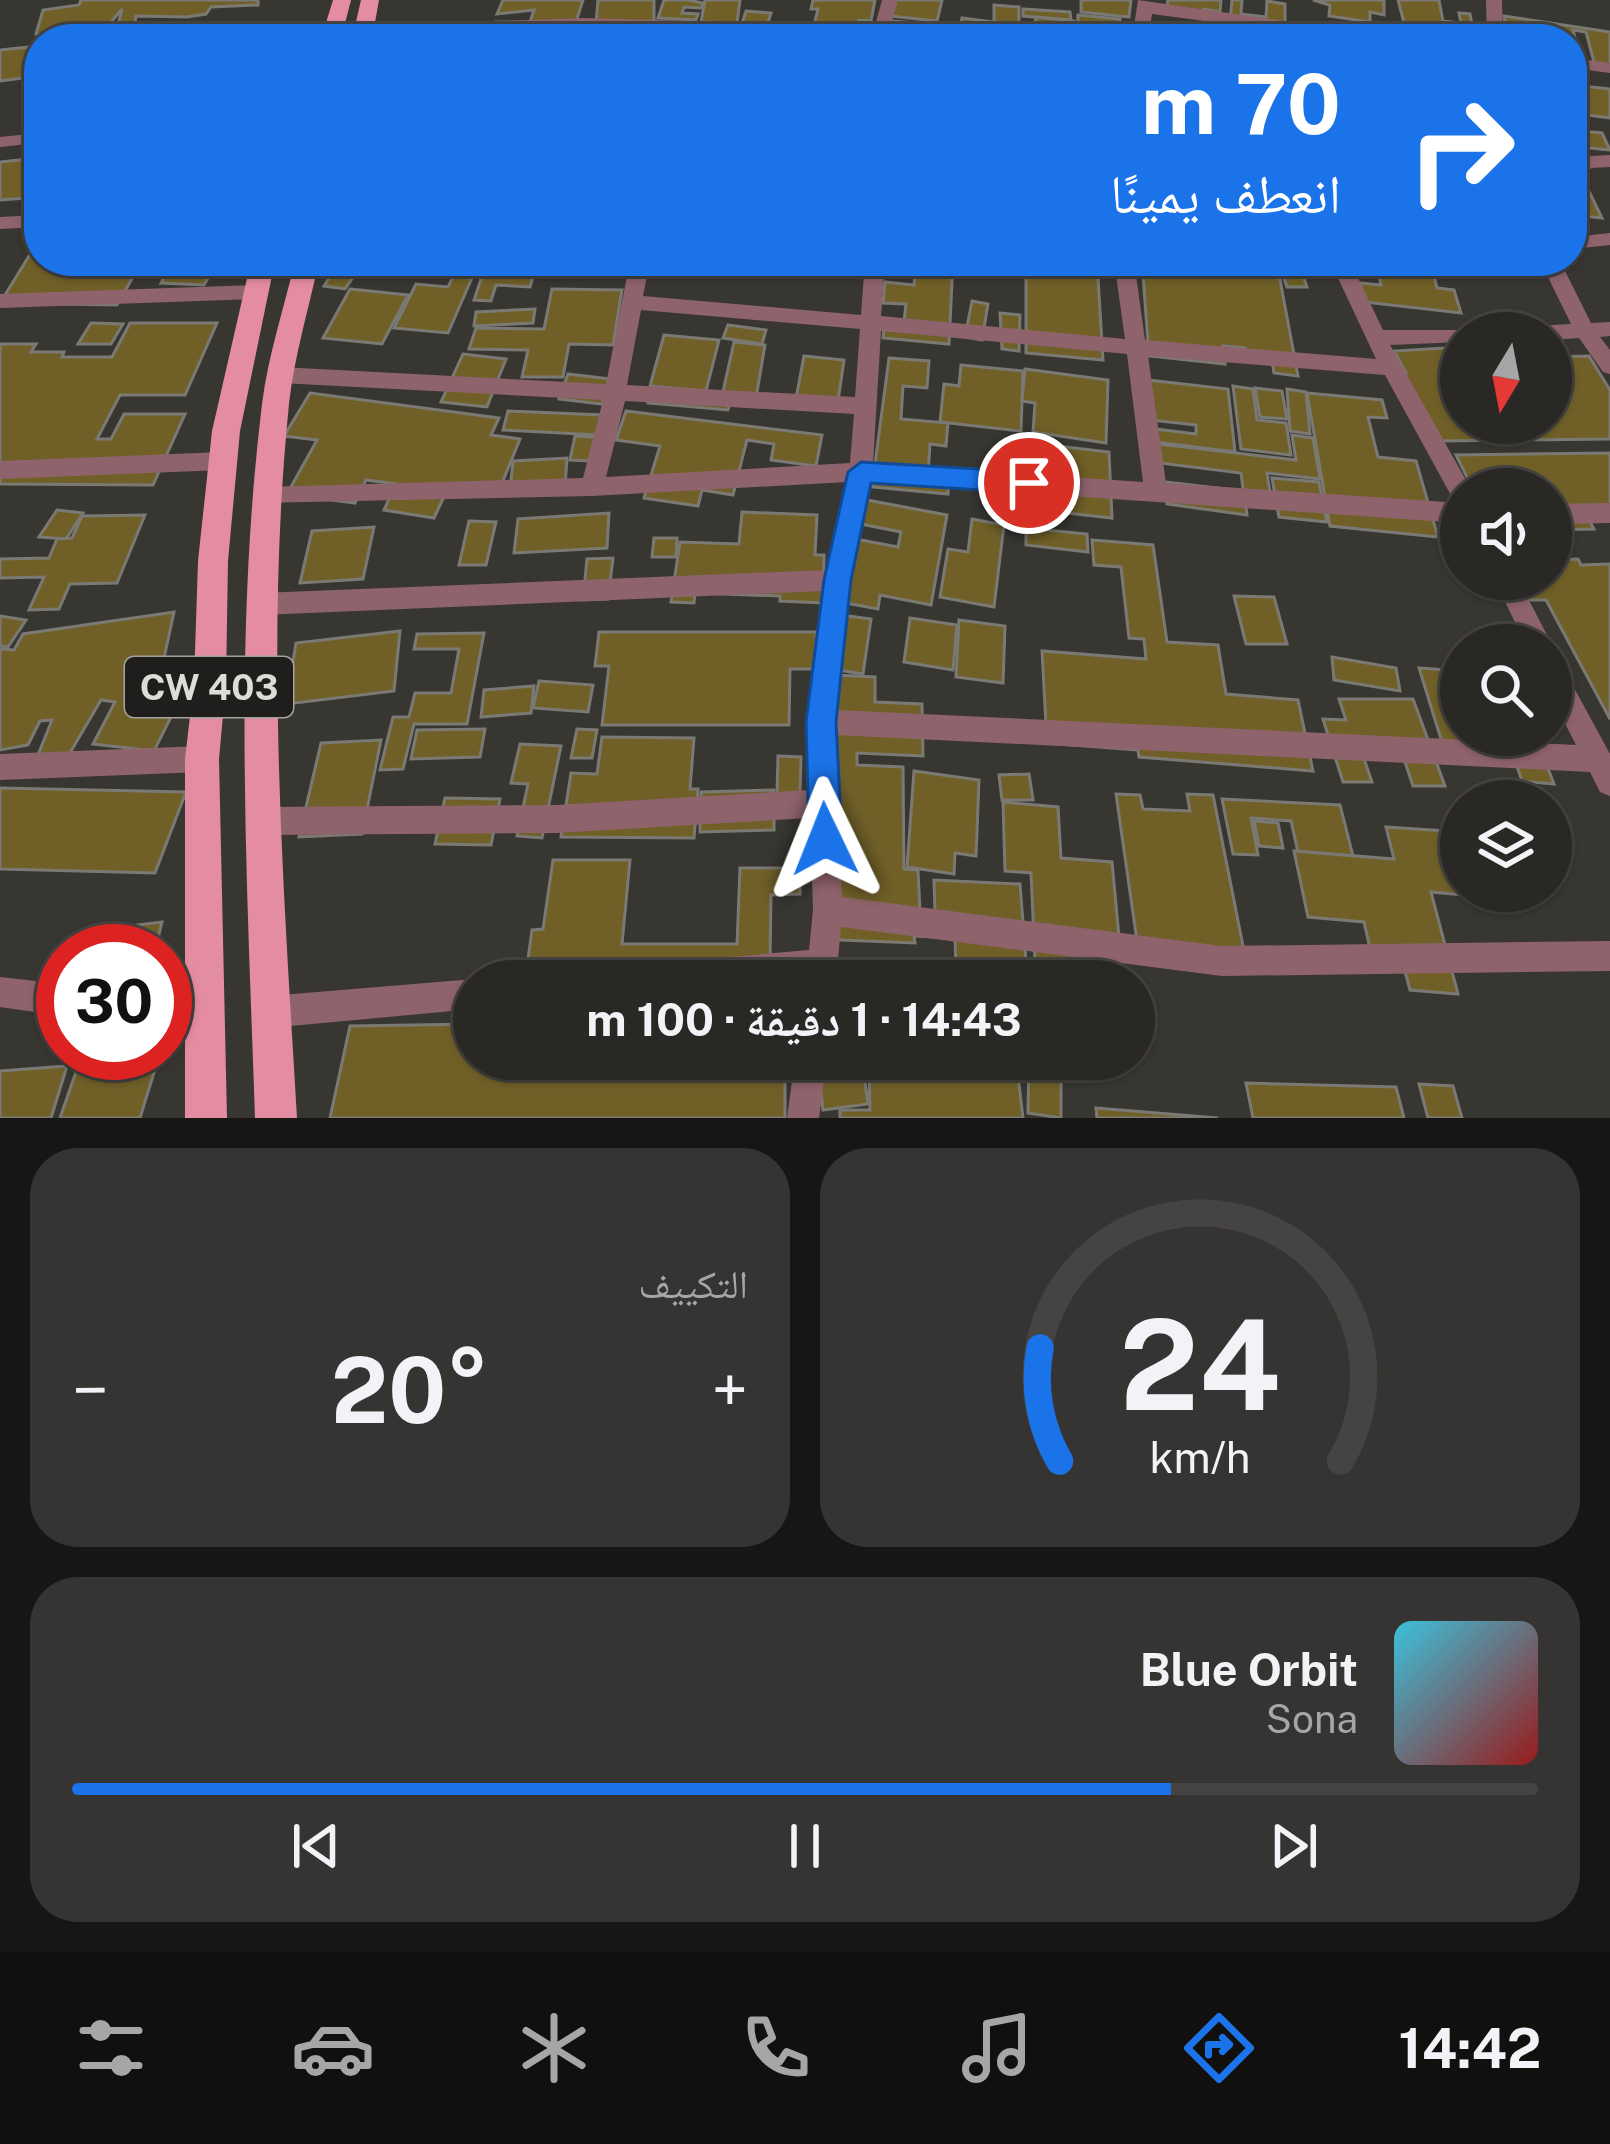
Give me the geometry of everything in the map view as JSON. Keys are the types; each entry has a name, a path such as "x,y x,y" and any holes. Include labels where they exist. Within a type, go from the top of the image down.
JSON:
{"main road":[{"name":"CW 403","path":"276,1118 262,821 261,604 266,496 280,375 303,276"},
{"name":"CW 403","path":"206,1118 202,760 224,461 259,277"}],"street":[{"path":"1145,4 1273,24"},
{"path":"592,487 637,276"},
{"path":"823,960 828,910 821,722 838,580 861,472 873,276"},
{"path":"1126,276 1156,491"},
{"path":"1347,276 1391,368 1447,468"},
{"path":"1557,276 1585,332 1610,366"},
{"path":"0,301 259,277"},
{"path":"632,302 871,320 1137,350 1391,368"},
{"path":"1572,332 1610,328"},
{"path":"1376,338 1440,336"},
{"path":"280,375 865,406"},
{"path":"0,470 224,461"},
{"path":"266,496 592,487 861,472 1440,511"},
{"path":"1572,514 1610,513"},
{"path":"261,604 838,580"},
{"path":"1572,710 1603,770"},
{"path":"821,722 1603,770"},
{"path":"0,766 202,760"},
{"path":"262,821 557,819 824,803"},
{"path":"828,910 1222,961 1610,956"},
{"path":"0,992 36,997"},
{"path":"269,1012 453,996"},
{"path":"192,999 208,999"},
{"path":"803,1118 808,1080"}],"building":[{"path":"81,0 258,0 258,5 211,7 206,14 187,17 136,16 135,23 126,24 118,24 122,9 109,24 39,24 43,10 79,5"},
{"path":"503,0 583,0 575,24 494,24 530,22 534,10 497,14"},
{"path":"598,0 654,0 654,21 596,24"},
{"path":"664,0 703,3 701,8 684,7 682,13 698,14 696,20 658,18"},
{"path":"705,0 740,0 737,23 701,22"},
{"path":"813,0 875,0 871,21 859,20 858,24 814,24 818,9 811,9"},
{"path":"894,0 942,0 937,21 890,16"},
{"path":"1081,0 1131,0 1129,17 1081,12"},
{"path":"1168,0 1221,0 1220,12 1204,9 1204,19 1167,5"},
{"path":"1232,0 1242,0 1241,14 1266,17 1267,1 1285,4 1285,24 1230,23"},
{"path":"1313,0 1384,0 1384,15 1370,12 1370,22 1329,16 1330,5"},
{"path":"1398,0 1439,0 1443,21 1461,23 1459,13 1470,14 1472,24 1404,24"},
{"path":"994,5 1019,7 1019,24 994,22"},
{"path":"1023,9 1070,12 1071,20 1023,16"},
{"path":"746,11 771,13 768,24 742,24"},
{"path":"1078,15 1120,19 1120,24 1078,24"},
{"path":"1504,16 1557,24 1505,24"},
{"path":"1036,17 1074,21 1074,24 1035,24"},
{"path":"962,18 1009,24 961,24"},
{"path":"880,20 930,24 879,24"},
{"path":"1587,29 1610,32 1610,69 1595,66"},
{"path":"24,48 24,78 0,81 0,50"},
{"path":"1587,87 1610,89 1610,118 1587,115"},
{"path":"1587,132 1602,133 1610,150 1587,148"},
{"path":"24,160 24,198 0,200 0,162"},
{"path":"1587,187 1602,218 1587,216"},
{"path":"24,264 24,276 133,276 117,305 0,303"},
{"path":"165,276 209,276 204,285 161,283"},
{"path":"330,276 354,276 345,289 324,286"},
{"path":"482,276 533,277 530,287 496,285 491,301 474,300"},
{"path":"915,276 952,276 949,344 883,338 885,320 904,322 906,304 883,303 885,282 914,285"},
{"path":"1026,276 1098,276 1103,360 1026,353"},
{"path":"1143,276 1279,276 1298,376 1274,373 1272,360 1247,358 1245,348 1223,346 1225,364 1149,356"},
{"path":"1283,276 1303,276 1307,287 1287,287"},
{"path":"1379,276 1434,276 1437,288 1454,290 1461,312 1364,302 1360,283 1381,285"},
{"path":"453,277 472,278 448,333 394,328 416,284 448,287"},
{"path":"350,289 408,295 382,344 323,338"},
{"path":"552,289 622,290 613,345 569,344 563,377 522,377 528,350 469,349 476,328 544,329"},
{"path":"972,301 988,304 982,340 965,337"},
{"path":"535,309 533,323 474,326 476,312"},
{"path":"1000,313 1020,315 1019,351 1002,349"},
{"path":"91,323 123,324 111,344 78,344"},
{"path":"130,323 217,323 185,395 120,395 97,439 111,439 124,414 185,414 153,485 0,484 0,344 36,344 31,352 64,352 62,357 112,357"},
{"path":"728,325 766,330 762,344 723,338"},
{"path":"664,335 719,340 706,391 650,386"},
{"path":"734,342 765,345 755,404 730,402 728,410 648,403 651,390 722,396"},
{"path":"1440,348 1440,441 1395,373 1406,373 1394,351"},
{"path":"463,354 506,359 487,407 441,402"},
{"path":"804,356 844,360 837,408 795,404"},
{"path":"1572,356 1589,356 1610,390 1610,439 1572,439"},
{"path":"889,358 929,361 927,388 903,386 901,419 948,423 946,446 930,444 928,475 949,477 948,494 872,487"},
{"path":"961,365 1023,371 1021,431 940,422 944,384 959,386"},
{"path":"1025,369 1108,380 1106,443 1033,432 1035,403 1022,401"},
{"path":"568,374 611,379 602,404 559,399"},
{"path":"1148,380 1228,389 1235,452 1156,442 1156,429 1196,434 1196,425 1150,420"},
{"path":"1233,386 1253,389 1257,420 1286,423 1291,455 1241,449"},
{"path":"1255,388 1282,391 1287,419 1260,417"},
{"path":"1287,389 1306,392 1310,434 1290,431"},
{"path":"310,393 499,418 491,435 520,439 498,493 449,486 434,518 384,510 396,484 366,480 355,503 287,494 317,440 284,436"},
{"path":"1307,393 1382,400 1387,418 1368,417 1378,457 1416,461 1438,537 1330,526"},
{"path":"508,411 603,415 599,435 503,430"},
{"path":"626,411 822,435 816,466 771,460 774,444 747,440 733,495 702,490 698,506 644,498 660,446 616,440"},
{"path":"1292,435 1313,438 1320,479 1267,473 1271,499 1244,496 1241,473 1160,463 1159,444 1296,460"},
{"path":"575,436 595,437 589,461 570,460"},
{"path":"1049,445 1109,452 1112,518 1048,511"},
{"path":"1610,453 1610,517 1588,518 1594,529 1572,530 1572,468 1462,468 1456,455"},
{"path":"567,458 565,487 510,490 513,461"},
{"path":"1272,478 1319,482 1327,522 1279,517"},
{"path":"1166,482 1244,491 1247,515 1167,504"},
{"path":"867,500 947,515 931,605 880,595 878,609 846,603 856,539 898,547 901,532 861,524"},
{"path":"57,510 83,513 66,539 39,537"},
{"path":"742,512 817,515 815,555 824,555 823,603 780,601 780,596 695,593 694,603 671,602 680,542 739,544"},
{"path":"609,513 607,548 514,553 518,519"},
{"path":"145,515 117,583 70,584 59,609 29,610 44,577 0,578 0,559 49,558 57,539 72,538 82,516"},
{"path":"972,519 1004,525 994,607 940,597 948,549 968,552"},
{"path":"469,521 496,522 486,565 459,565"},
{"path":"374,527 363,579 300,583 312,531"},
{"path":"1026,528 1087,534 1088,552 1026,545"},
{"path":"654,538 677,538 676,557 652,557"},
{"path":"1092,540 1153,545 1167,642 1218,645 1226,694 1298,700 1313,771 1139,757 1138,750 1047,743 1042,651 1146,659 1144,639 1129,638 1121,567 1094,565"},
{"path":"613,558 608,599 583,600 587,559"},
{"path":"1572,559 1581,565 1610,564 1610,719 1572,648 1572,624 1559,624 1546,600 1572,600"},
{"path":"1234,596 1274,597 1287,644 1246,644"},
{"path":"174,612 153,709 174,711 154,751 93,744 115,702 101,700 67,758 38,755 52,720 40,721 28,745 0,750 0,649 14,650 23,634"},
{"path":"841,615 871,619 863,674 832,669"},
{"path":"0,616 26,620 8,647 0,646"},
{"path":"910,618 957,625 953,670 904,662"},
{"path":"959,620 1005,626 1003,683 956,677"},
{"path":"400,631 394,691 286,704 296,643"},
{"path":"599,632 816,632 817,669 790,669 789,725 602,725 609,666 595,666"},
{"path":"484,633 467,724 414,724 403,769 380,770 393,717 409,717 415,693 451,693 459,649 414,649 417,634"},
{"path":"1332,657 1396,668 1400,691 1334,680"},
{"path":"1419,668 1440,670 1440,736"},
{"path":"835,675 875,677 875,702 922,704 923,756 857,753 857,765 903,767 904,869 918,870 920,912 935,913 934,880 1020,884 1026,960 956,960 955,938 914,936 915,943 817,939"},
{"path":"539,681 593,685 588,712 533,708"},
{"path":"534,686 531,713 481,717 484,690"},
{"path":"1339,699 1413,699 1443,780 1440,786 1413,786 1402,753 1362,753 1372,782 1343,782 1323,719 1346,720"},
{"path":"485,729 480,757 411,759 417,730"},
{"path":"577,729 597,730 592,758 571,758"},
{"path":"602,737 694,738 690,789 698,789 694,838 561,837 571,773 597,774"},
{"path":"381,740 362,834 299,837 321,743"},
{"path":"520,744 561,746 542,838 517,836 528,784 511,783"},
{"path":"778,756 801,757 800,794 777,794"},
{"path":"1513,756 1543,756 1552,780 1522,780"},
{"path":"914,771 979,780 976,856 955,853 954,874 907,867"},
{"path":"1029,774 1033,800 1002,800 999,775"},
{"path":"0,788 186,792 155,873 0,869"},
{"path":"774,790 774,830 700,832 701,792"},
{"path":"1116,794 1140,795 1143,809 1190,811 1187,794 1213,795 1247,966 1140,960"},
{"path":"445,798 500,799 491,845 435,844"},
{"path":"1222,799 1340,805 1353,856 1298,852 1291,821 1251,818 1258,855 1233,854"},
{"path":"1003,802 1058,807 1061,858 1112,862 1121,960 1035,960 1031,873 1005,871"},
{"path":"1254,821 1278,823 1283,848 1259,846"},
{"path":"1386,827 1440,831 1440,893 1431,892 1458,994 1410,990 1402,960 1372,957 1364,922 1308,917 1294,851 1394,859"},
{"path":"553,860 630,860 622,944 737,944 740,868 800,868 800,894 771,895 770,960 528,960 532,930 543,929"},
{"path":"453,1024 453,1080 785,1080 785,1118 330,1118 350,1026"},
{"path":"36,1068 36,1080 63,1080 51,1118 0,1118 0,1071"},
{"path":"73,1080 152,1080 140,1118 60,1118"},
{"path":"820,1080 865,1080 868,1104 823,1110"},
{"path":"869,1080 1018,1080 1023,1118 840,1118 840,1110 870,1110"},
{"path":"1029,1080 1061,1080 1061,1118 1028,1113"},
{"path":"1246,1083 1396,1087 1404,1118 1253,1118"},
{"path":"1419,1084 1453,1086 1462,1118 1428,1118"},
{"path":"1096,1108 1218,1118 1097,1118"}],"route":[{"path":"825,839 821,722 838,580 861,472 1029,483"}]}
